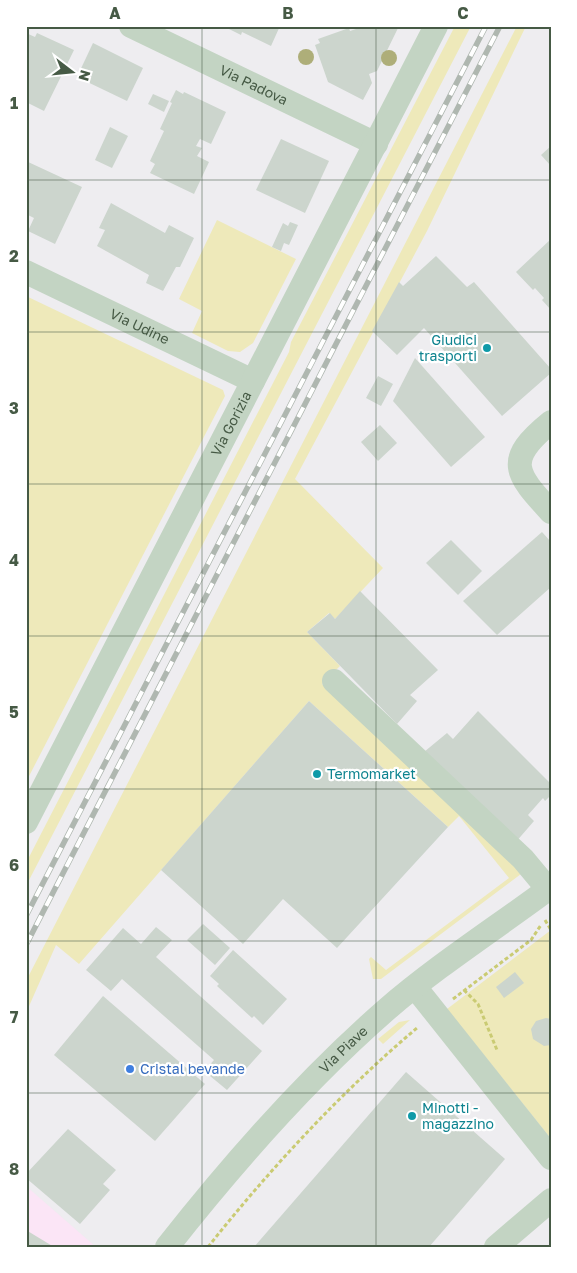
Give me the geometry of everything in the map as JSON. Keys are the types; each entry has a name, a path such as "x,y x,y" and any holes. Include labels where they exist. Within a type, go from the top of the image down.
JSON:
{"street":[{"name":"Via Padova","path":"131,26 376,144"},
{"name":"Via Gorizia","path":"26,822 436,26"},
{"name":"Via Udine","path":"26,272 253,381"},
{"path":"551,422 527,444 520,458 519,468 522,479 551,512"},
{"path":"334,681 523,859 549,888"},
{"name":"Via Piave","path":"167,1247 272,1124 354,1040 414,987 549,888"},
{"path":"414,987 551,1158"},
{"path":"496,1247 551,1200"}],"path":[{"path":"208,1247 263,1182 384,1057 435,1014 536,936 541,925 542,914"}],"shaded area":[{"path":"455,26 471,26 26,886 26,863 289,352 291,342"},
{"path":"517,26 526,26 427,231 295,479 383,568 335,619 329,613 307,632 340,666 322,684 525,871 381,979 373,979 369,959 371,957 386,970 509,878 459,816 448,827 309,701 79,964 56,945 26,1013 26,981"},
{"path":"217,220 296,259 253,343 240,352 228,351 192,333 202,311 179,299"},
{"path":"26,296 223,390 225,396 26,782"},
{"path":"551,930 551,1139 447,1009"},
{"path":"410,1020 383,1044 378,1039 399,1022"},
{"path":"26,1186 96,1247 26,1247"}],"building":[{"path":"223,26 280,26 271,46 242,32 241,35"},
{"path":"365,26 399,26 377,71 369,74 372,83 363,100 328,82 315,45 320,43 318,39 349,28 350,31"},
{"path":"26,33 35,37 37,33 74,50 44,111 26,102"},
{"path":"93,43 143,68 127,101 77,77"},
{"path":"176,90 226,112 211,144 200,139 196,146 202,148 197,156 209,162 194,194 150,173 155,164 150,161 164,131 160,129"},
{"path":"153,94 169,101 164,112 148,104"},
{"path":"110,127 128,136 112,168 95,160"},
{"path":"281,139 329,161 305,213 256,190"},
{"path":"551,146 551,166 541,155"},
{"path":"26,161 82,187 55,244 28,231 34,218 26,214"},
{"path":"111,203 165,233 169,225 194,238 180,267 176,267 163,291 146,283 149,275 97,246 105,230 99,228"},
{"path":"290,222 298,225 289,245 284,243 281,251 272,247 283,223 288,226"},
{"path":"551,239 551,310 535,288 533,290 516,272"},
{"name":"Giudici trasporti","path":"436,256 467,287 474,282 551,369 551,373 502,416 424,328 397,355 372,331 399,282 403,286"},
{"path":"415,358 485,437 451,467 393,401"},
{"path":"378,376 393,384 381,406 366,398"},
{"path":"380,425 397,443 378,461 361,442"},
{"path":"542,532 551,542 551,587 497,635 463,601"},
{"path":"451,540 482,571 458,595 426,563"},
{"path":"360,591 438,670 410,695 417,701 397,724 307,632 330,613 335,619"},
{"name":"Termomarket","path":"309,701 448,827 337,948 283,899 243,944 161,870"},
{"path":"478,711 551,784 551,795 545,801 543,798 528,815 534,821 515,843 424,752 447,733 453,739"},
{"path":"203,924 230,948 215,965 187,940"},
{"path":"156,927 172,940 156,957 262,1051 227,1090 204,1071 214,1060 122,979 111,991 86,970 123,928 141,944"},
{"path":"233,950 287,999 263,1025 254,1016 252,1018 217,986 219,984 210,976"},
{"path":"515,972 524,983 504,998 496,987"},
{"name":"Cristal bevande","path":"103,996 205,1084 155,1141 54,1055"},
{"path":"546,1018 551,1019 551,1045 544,1046 533,1039 531,1029 536,1021"},
{"name":"Minotti - magazzino","path":"406,1072 505,1159 429,1247 254,1247"},
{"path":"68,1129 116,1170 103,1184 110,1190 80,1224 26,1178 26,1174"},
{"path":"26,1230 54,1247 26,1247"}],"railway":[{"path":"26,916 486,26"},
{"path":"26,945 500,26"}],"place":[{"name":"Giudici trasporti","path":"487,348"},
{"name":"Termomarket","path":"317,774"},
{"name":"Cristal bevande","path":"130,1069"},
{"name":"Minotti - magazzino","path":"412,1116"}]}
